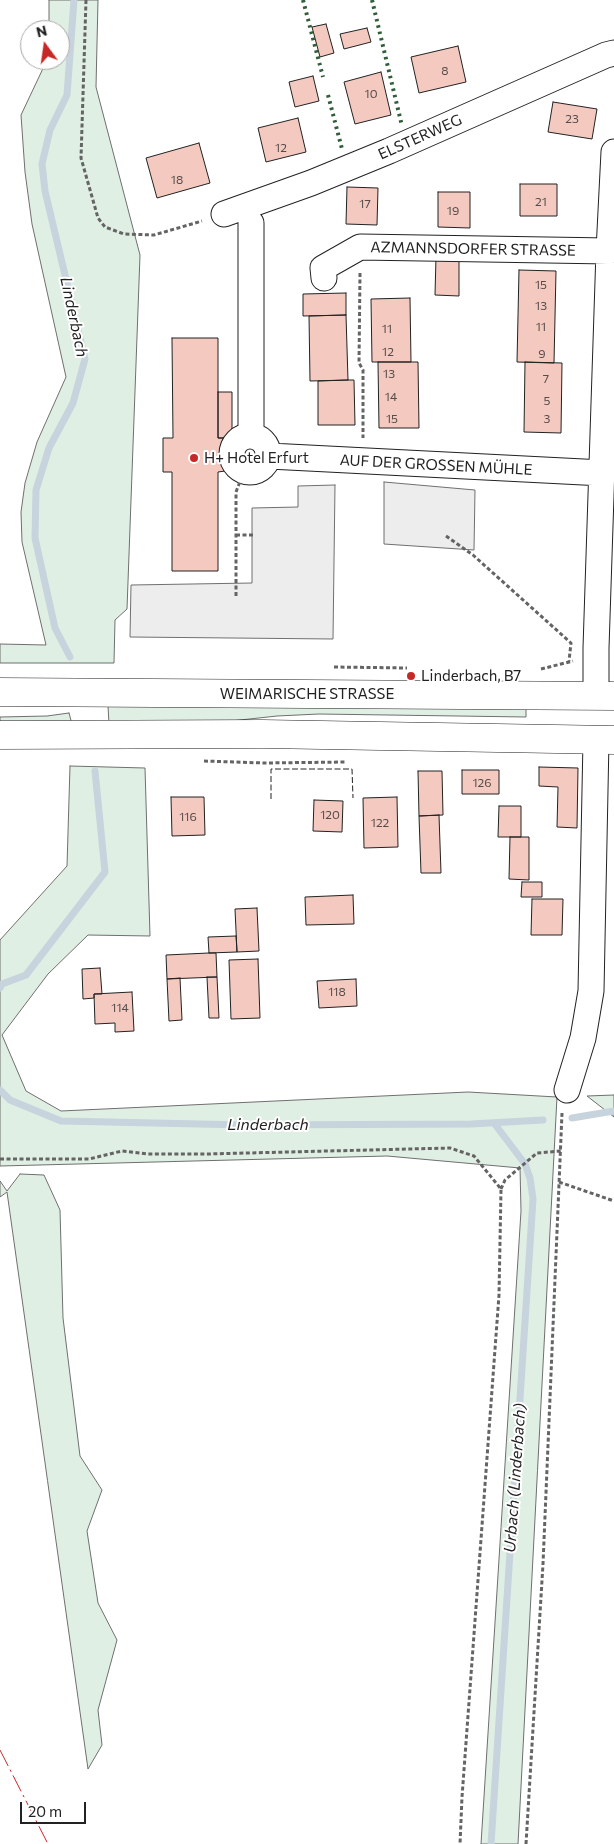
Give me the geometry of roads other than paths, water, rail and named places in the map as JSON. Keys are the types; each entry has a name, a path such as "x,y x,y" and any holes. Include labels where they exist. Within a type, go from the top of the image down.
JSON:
{"main road":[{"name":"WEIMARISCHE STRASSE","path":"0,692 605,696"},
{"path":"0,735 263,734 605,740 605,696"}],"street":[{"name":"ELSTERWEG","path":"224,214 311,183 389,151 614,53"},
{"path":"605,696 596,639 611,320 609,251 614,152"},
{"path":"251,223 251,435"},
{"name":"AZMANNSDORFER STRASSE","path":"324,278 323,268 360,247 609,251"},
{"path":"251,435 263,440 268,448 269,456 265,465 260,470 251,472 234,460 234,446 242,437 251,435"},
{"name":"AUF DER GROSSEN MÜHLE","path":"269,456 603,473"},
{"path":"567,1090 583,1038 589,1007 605,740"}],"waterway":[{"name":"Linderbach","path":"70,657 55,628 35,538 36,490 49,448 73,403 85,359 45,191 42,164 50,130 67,95 74,0"},
{"name":"Linderbach","path":"0,988 2,984 26,975 105,872 95,771"},
{"name":"Linderbach","path":"0,1090 10,1100 61,1121 246,1125 471,1124 543,1120"},
{"path":"572,1118 614,1111"},
{"name":"Urbach (Linderbach)","path":"491,1844 533,1199 530,1178 525,1164 494,1123"}],"place":[{"name":"H+ Hotel Erfurt","path":"194,458"},
{"name":"Linderbach, B7","path":"411,676"}]}
